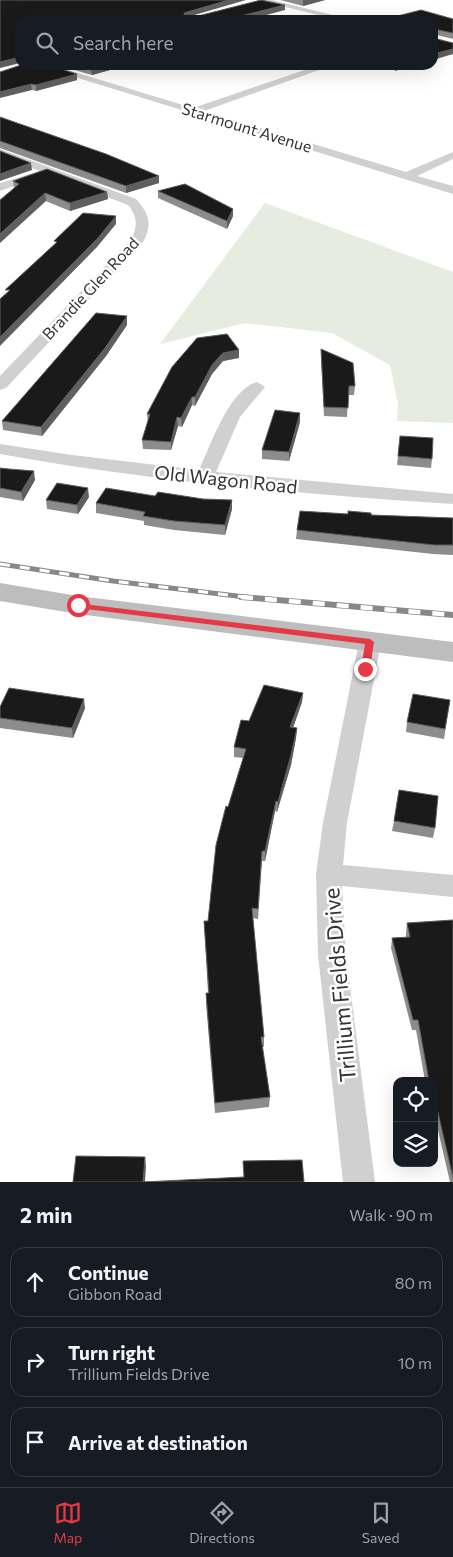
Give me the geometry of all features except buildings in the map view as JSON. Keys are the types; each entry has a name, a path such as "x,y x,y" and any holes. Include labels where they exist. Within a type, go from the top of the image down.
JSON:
{"main road":[{"path":"0,592 78,605 453,652"}],"street":[{"path":"252,3 261,0 326,15"},
{"name":"Starmount Avenue","path":"58,70 453,190"},
{"path":"194,111 313,70"},
{"name":"Brandie Glen Road","path":"0,152 132,202 143,213 145,225 138,239 0,385"},
{"path":"407,176 453,155"},
{"path":"0,187 48,170"},
{"path":"206,476 234,410 244,397 257,388"},
{"name":"Old Wagon Road","path":"0,449 125,468 354,492 453,499"},
{"name":"Trillium Fields Drive","path":"359,1182 332,956 329,874 335,823 370,642"},
{"path":"329,874 453,886"}],"shaded area":[{"path":"265,203 453,272 453,423 397,421 398,404 390,365 332,333 245,323 160,344"}],"railway":[{"path":"0,564 113,581 253,598"},
{"path":"241,597 453,615"}],"route":[{"path":"78,605 370,642 365,669"}]}
